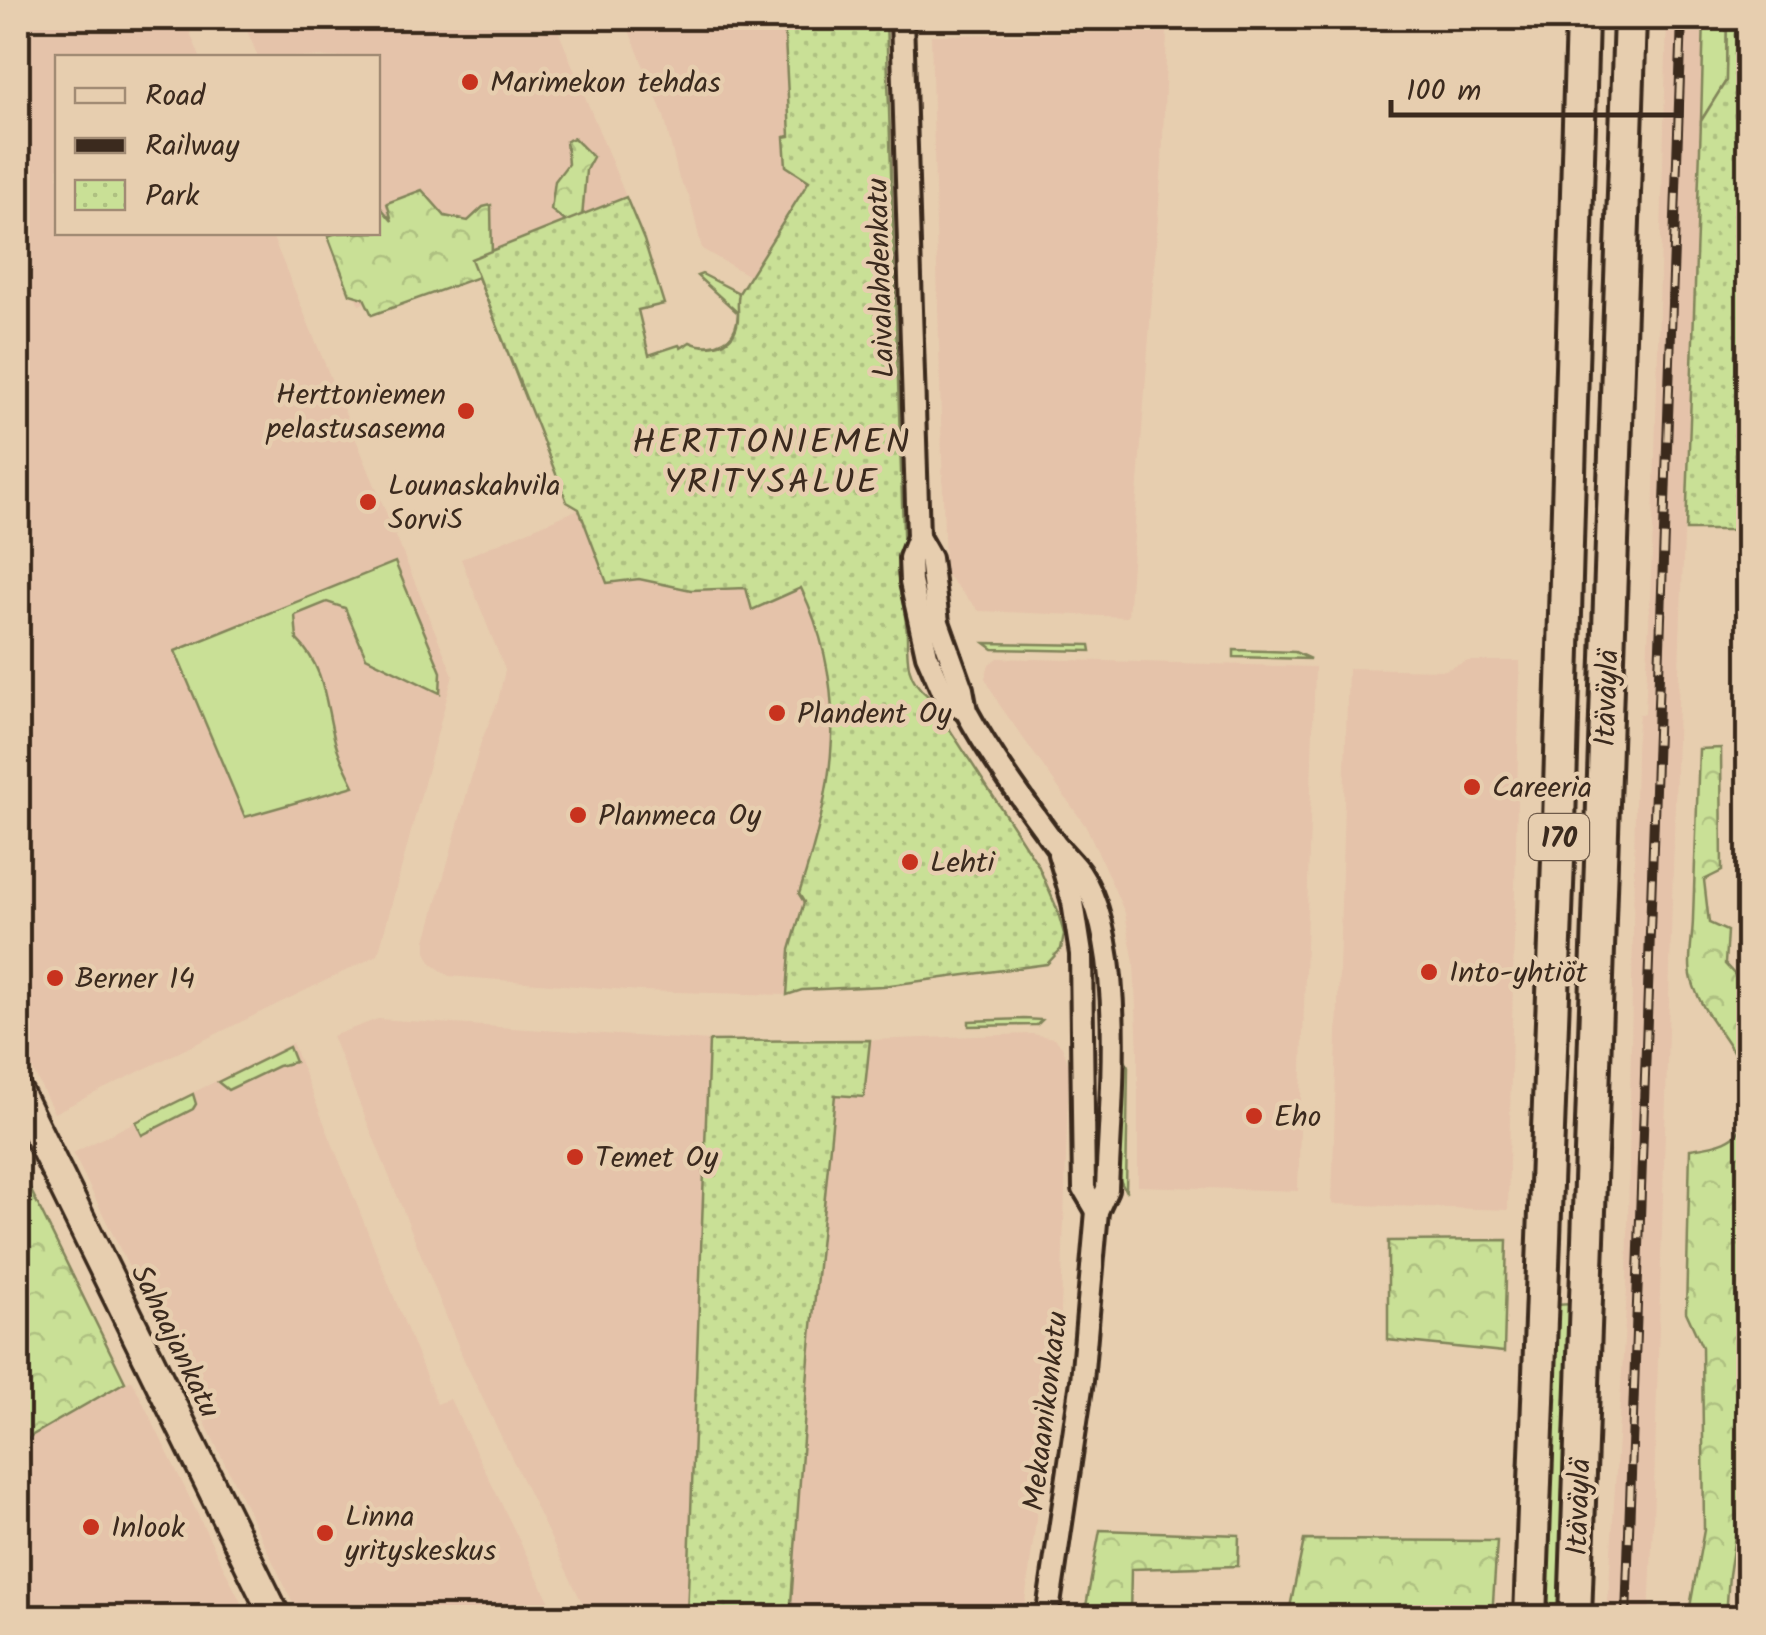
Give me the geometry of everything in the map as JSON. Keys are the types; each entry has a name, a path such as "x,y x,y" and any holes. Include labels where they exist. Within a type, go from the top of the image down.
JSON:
{"highway":[{"name":"Itäväylä","path":"1530,1618 1558,859 1579,18"},
{"name":"Itäväylä","path":"1575,1618 1633,18"}],"main road":[{"name":"Sahaajankatu","path":"18,1093 276,1618"}],"street":[{"name":"Laivalahdenkatu","path":"902,18 918,538 930,558 921,583"},
{"name":"Mekaanikonkatu","path":"921,583 962,689 966,711 1056,845 1082,875 1100,922 1108,961 1112,1041 1106,1189 1098,1211 1082,1381 1047,1618"}],"shaded area":[{"path":"18,18 184,18 199,55 55,55 55,235 272,235 453,675 378,955 54,1113 18,1040"},
{"path":"242,18 553,18 626,197 359,305 330,235 380,235 380,55 257,55"},
{"path":"624,18 784,18 790,136 785,136 809,181 751,277 702,249 664,116"},
{"path":"1667,18 1704,18 1653,1522 1649,1617 1607,1618 1627,1290 1636,747 1639,714 1645,714 1653,529"},
{"path":"1167,32 1162,163 1128,617 979,611 945,573 931,35"},
{"path":"579,509 607,582 639,579 691,590 747,588 749,602 801,588 810,607 828,677 833,751 824,814 790,950 787,995 640,991 449,976 432,964 426,952 481,742 498,701 505,670 461,559"},
{"path":"998,658 1315,667 1298,1191 1138,1186 1134,963 1125,913 1087,828 999,704 985,678 989,664"},
{"path":"1468,661 1520,661 1508,1210 1332,1204 1348,668 1445,670"},
{"path":"378,1019 709,1041 687,1617 589,1617 464,1360 332,1036"},
{"path":"1032,1034 1054,1038 1062,1046 1069,1066 1060,1341 1023,1617 790,1618 809,1357 835,1094 864,1097 870,1040"},
{"path":"292,1043 437,1404 450,1399 557,1617 300,1617 73,1153"},
{"path":"132,1380 248,1617 18,1617 18,1436"}],"green space":[{"path":"784,18 886,18 904,561 898,562 897,572 908,662 916,683 1038,865 1064,934 1061,949 1047,964 883,986 802,990 787,995 790,950 804,902 799,894 821,817 832,741 827,665 801,588 752,610 746,588 691,590 639,579 607,583 579,509 567,502 471,259 626,197 664,304 638,310 649,355 690,342 704,346 725,342 737,325 739,293 809,181 786,166 784,137 790,136"},
{"path":"1704,18 1727,18 1726,81 1701,121"},
{"path":"1727,18 1748,18 1748,530 1686,530 1701,121 1726,81"},
{"path":"574,138 593,157 586,170 582,219 569,224 551,210 555,181 568,164 566,141"},
{"path":"422,190 445,216 468,221 491,205 492,258 526,400 478,277 372,315 364,298 350,294 328,236 380,235 380,210 392,221 387,203"},
{"path":"702,274 739,293 779,330 736,352 702,346 728,338 738,313 697,276"},
{"path":"395,562 441,672 440,693 366,657 345,608 327,602 295,615 297,640 314,662 337,747 354,786 245,817 175,651"},
{"path":"985,643 1090,645 1091,651 993,649"},
{"path":"1234,650 1295,652 1310,659 1234,657"},
{"path":"1721,748 1722,871 1704,880 1709,923 1727,931 1725,964 1748,989 1748,1451 1726,1617 1688,1618 1704,1530 1702,1347 1686,1312 1690,1149 1724,1142 1737,1133 1745,1118 1747,1096 1738,1061 1699,999 1691,973 1699,749"},
{"path":"1042,1020 1037,1025 969,1026 969,1021"},
{"path":"870,1040 864,1097 835,1095 809,1357 790,1617 687,1617 709,1041"},
{"path":"289,1047 295,1062 228,1090 218,1082"},
{"path":"1121,1052 1128,1066 1126,1192 1117,1174"},
{"path":"193,1094 193,1109 142,1135 136,1122"},
{"path":"18,1164 125,1382 31,1436 18,1452"},
{"path":"1507,1240 1504,1352 1388,1340 1388,1241"},
{"path":"1572,1304 1562,1617 1546,1618 1555,1305"},
{"path":"1100,1530 1239,1535 1238,1566 1131,1569 1130,1617 1084,1617"},
{"path":"1304,1540 1497,1541 1492,1617 1288,1617"}],"railway":[{"path":"1626,1618 1682,18"}],"place":[{"name":"Marimekon tehdas","path":"470,82"},
{"name":"Herttoniemen pelastusasema","path":"466,411"},
{"name":"Lounaskahvila SorviS","path":"368,502"},
{"name":"Plandent Oy","path":"777,713"},
{"name":"Careeria","path":"1472,787"},
{"name":"Planmeca Oy","path":"578,815"},
{"name":"Lehti","path":"910,862"},
{"name":"Into-yhtiöt","path":"1429,972"},
{"name":"Berner 14","path":"55,978"},
{"name":"Eho","path":"1254,1116"},
{"name":"Temet Oy","path":"575,1157"},
{"name":"Inlook","path":"91,1527"},
{"name":"Linna yrityskeskus","path":"325,1533"}],"district":[{"name":"HERTTONIEMEN YRITYSALUE","path":"772,461"}]}
